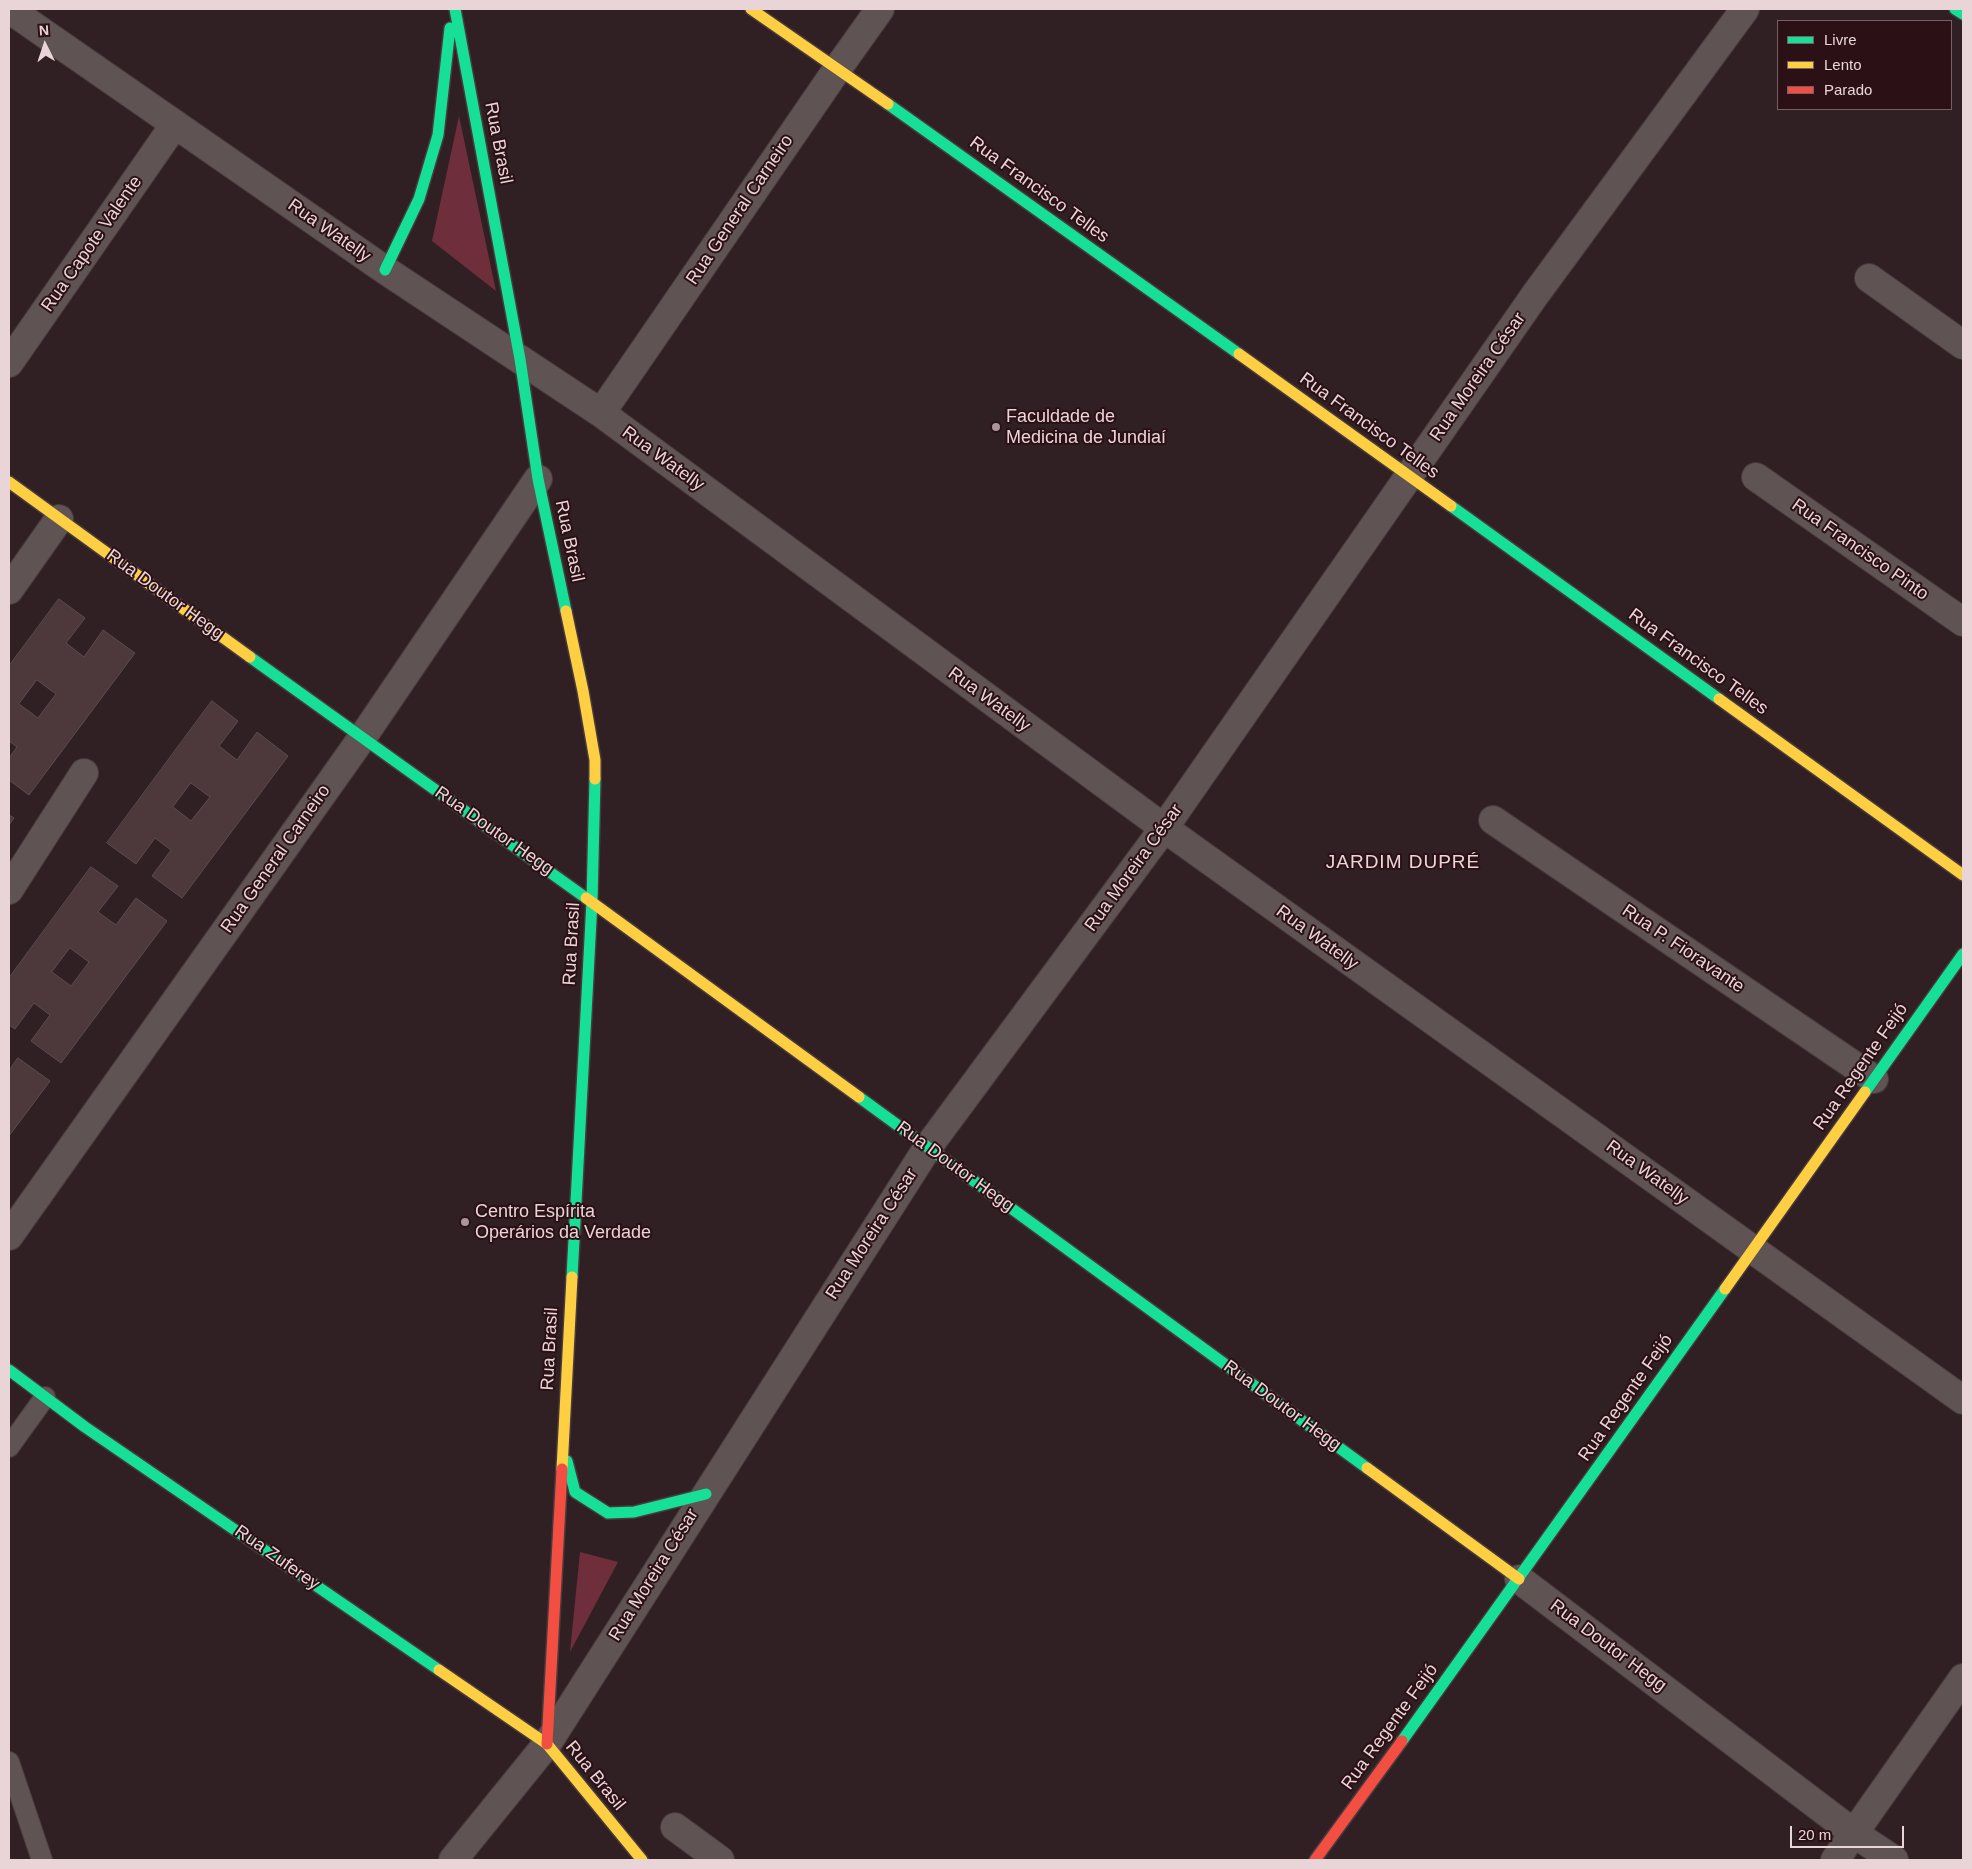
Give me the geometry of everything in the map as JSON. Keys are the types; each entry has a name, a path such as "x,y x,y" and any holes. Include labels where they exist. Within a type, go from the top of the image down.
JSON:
{"main road":[{"path":"385,270 420,199 438,135 453,9"},
{"name":"Rua Brasil","path":"453,9 520,359 538,479 584,691 595,760 592,901 547,1744 642,1860"},
{"name":"Rua Francisco Telles","path":"751,9 838,68 1408,475 1963,875"},
{"path":"1956,9 1963,14"},
{"name":"Rua Doutor Hegg","path":"9,482 362,738 592,901 1519,1579"},
{"name":"Rua Regente Feijó","path":"1315,1860 1519,1579 1963,954"},
{"name":"Rua Zuferey","path":"9,1370 86,1427 547,1744"},
{"path":"563,1445 575,1492 608,1513 634,1512 706,1494"}],"street":[{"name":"Rua Watelly","path":"9,9 385,270 602,413 1164,828 1963,1400"},
{"name":"Rua General Carneiro","path":"602,413 880,9"},
{"name":"Rua Moreira César","path":"453,1860 547,1744 928,1147 1164,828 1535,295 1745,9"},
{"name":"Rua Capote Valente","path":"9,363 175,124"},
{"path":"1869,278 1963,344"},
{"name":"Rua Francisco Pinto","path":"1756,477 1963,622"},
{"name":"Rua General Carneiro","path":"9,1236 362,738 538,479"},
{"path":"9,590 59,519"},
{"path":"9,890 84,773"},
{"name":"Rua P. Fioravante","path":"1493,820 1874,1079"},
{"name":"Rua Doutor Hegg","path":"1519,1579 1855,1834 1894,1860"},
{"path":"1835,1860 1963,1678"},
{"path":"675,1827 720,1860"}],"lane":[{"path":"9,1447 45,1397"},
{"path":"9,1762 42,1860"}],"shaded area":[{"path":"459,116 496,291 432,241"},
{"path":"580,1552 618,1562 570,1652"}],"building":[{"path":"59,599 85,618 66,643 84,657 103,630 135,653 29,795 9,780 9,758 17,747 9,741 9,666","holes":["37,680 56,694 38,718 19,704"]},
{"path":"212,701 238,721 219,746 237,760 257,732 288,756 182,898 152,876 171,850 155,838 136,864 107,843","holes":["191,783 210,797 191,821 173,807"]},
{"path":"9,815 14,818 9,825"},
{"path":"91,867 118,886 98,912 116,925 136,898 167,921 61,1063 31,1041 50,1015 34,1003 15,1029 9,1025 9,978","holes":["70,948 89,962 71,986 52,972"]},
{"path":"18,1058 50,1081 9,1136 9,1071"}],"traffic: fast":[{"path":"455,9 520,359 538,479 566,611"},
{"path":"1955,9 1963,14"},
{"path":"385,270 419,199 438,135 450,28"},
{"path":"888,104 1239,354"},
{"path":"1451,506 1719,699"},
{"path":"250,657 586,898"},
{"path":"572,1277 592,901 595,779"},
{"path":"1865,1092 1963,954"},
{"path":"859,1097 1367,1468"},
{"path":"1402,1741 1725,1289"},
{"path":"9,1370 85,1427 439,1670"},
{"path":"567,1461 575,1492 608,1513 634,1512 706,1494"}],"traffic: slow":[{"path":"751,9 888,104"},
{"path":"1239,354 1451,506"},
{"path":"9,482 250,657"},
{"path":"566,611 595,760 595,779"},
{"path":"1719,699 1963,875"},
{"path":"586,898 859,1097"},
{"path":"1725,1289 1865,1092"},
{"path":"562,1469 572,1277"},
{"path":"1367,1468 1519,1579"},
{"path":"439,1670 547,1744 642,1860"}],"traffic: jam":[{"path":"547,1744 562,1469"},
{"path":"1315,1860 1402,1741"}],"place":[{"name":"Faculdade de Medicina de Jundiaí","path":"996,427"},
{"name":"Centro Espírita Operários da Verdade","path":"465,1222"}],"district":[{"name":"JARDIM DUPRÉ","path":"1403,863"}]}
